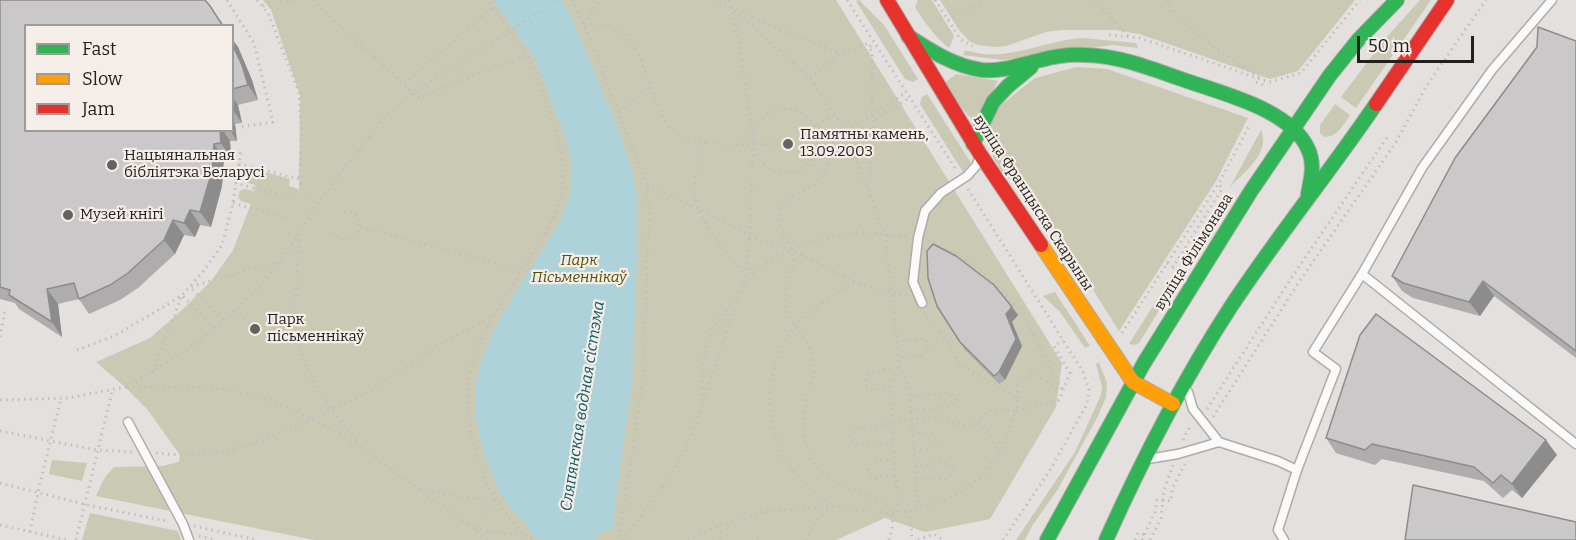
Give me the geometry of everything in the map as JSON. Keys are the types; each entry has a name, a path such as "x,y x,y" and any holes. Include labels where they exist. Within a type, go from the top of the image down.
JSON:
{"main road":[{"name":"вуліца Філімонава","path":"1047,540 1133,382 1219,240 1293,129 1357,41 1397,0"},
{"path":"1106,540 1144,459 1213,334 1305,200 1365,120 1448,0"},
{"name":"вуліца Францыска Скарыны","path":"892,2 908,36 977,149 1133,382 1173,404"},
{"path":"908,36 943,56 971,68 1009,70 1040,59 1080,54 1121,59 1256,105 1293,129 1305,143 1312,163 1313,177 1305,200"},
{"path":"977,149 988,110 1000,92 1040,59"}],"lane":[{"path":"1284,540 1278,531 1336,369 1312,352 1362,274 1422,168 1492,70 1552,0"},
{"path":"922,303 913,282 923,217 935,198 967,176 976,166 977,149"},
{"path":"967,176 997,178"},
{"path":"1362,274 1576,444"},
{"path":"1187,378 1189,399 1198,417 1220,442 1298,470"},
{"path":"128,422 183,524 189,540"},
{"path":"1144,459 1192,451 1220,442"}],"path":[{"path":"227,0 254,43 273,122 240,127"},
{"path":"257,0 268,13 298,92 302,138 299,179 309,202"},
{"path":"263,6 273,0"},
{"path":"281,0 290,3 299,0"},
{"path":"312,0 420,99 456,82 527,55"},
{"path":"488,0 527,55 542,87 556,129 564,166 562,192 555,213 494,315 475,355 470,372 469,411 480,466 495,500 526,537"},
{"path":"125,387 153,372 195,344 259,289 299,234 317,204 384,118 413,93 557,0"},
{"path":"572,0 584,24 647,186 650,214 643,379 621,540"},
{"path":"584,24 600,0"},
{"path":"714,0 840,53"},
{"path":"621,540 673,473 691,437 745,275 750,236 753,144 740,46 729,0"},
{"path":"848,0 849,3 854,0"},
{"path":"934,0 947,21 986,0"},
{"path":"1094,0 1128,36"},
{"path":"1167,0 1177,17 1214,47 1269,82 1301,73 1360,0"},
{"path":"1205,425 1218,411 1299,282 1396,142 1427,85 1486,0"},
{"path":"404,84 493,7"},
{"path":"731,7 810,78 844,131 868,189 885,235 898,357 909,386 918,507"},
{"path":"584,24 604,24 626,36 639,54 649,87 668,127 675,134 706,142 782,144"},
{"path":"810,78 840,53 867,44 872,52 872,114 875,119 868,189"},
{"path":"869,48 875,44"},
{"path":"619,112 649,87"},
{"path":"890,540 893,529 888,506 880,499 849,489 826,476 813,460 804,440 805,402 814,369 810,347 786,305 786,286 794,265 792,250 779,226 780,209 790,197 820,180 827,168 832,142 844,131 906,92"},
{"path":"875,119 909,98"},
{"path":"793,109 811,118 819,138 818,149 813,159 805,167 795,172 784,173 764,164 753,144 759,124 765,116 773,111 793,109"},
{"path":"782,144 786,139 792,141 835,114"},
{"path":"1121,334 1219,183 1252,121"},
{"path":"1150,540 1161,518 1167,479 1191,424 1210,406 1292,277 1388,136"},
{"path":"782,144 783,148 789,150 793,146 792,141"},
{"path":"706,142 695,178 695,197 698,208 726,253 745,275"},
{"path":"77,350 114,336 182,295 190,287 222,245 233,203 241,150"},
{"path":"239,164 299,179"},
{"path":"235,183 294,199"},
{"path":"1167,263 1173,267 1222,189 1219,183"},
{"path":"647,186 698,208 750,236 792,250 854,282 891,294 910,297 922,303 927,318 948,342 960,365 1018,398"},
{"path":"233,203 291,219"},
{"path":"333,232 340,238 348,239 356,235 361,227 360,218 353,212 340,211"},
{"path":"361,227 521,270"},
{"path":"299,234 297,332 318,391 362,448"},
{"path":"190,287 279,262"},
{"path":"833,506 814,493 796,474 782,453 770,421 769,396 773,369 784,343 796,325 814,308 854,282"},
{"path":"190,287 223,320"},
{"path":"182,295 214,327"},
{"path":"153,372 182,295"},
{"path":"703,399 703,362 707,339 718,319 736,302"},
{"path":"0,337 5,310"},
{"path":"235,310 254,327"},
{"path":"0,431 97,450 180,455 229,451 277,435 316,418 389,379 446,341 494,315"},
{"path":"897,342 918,339 926,340 929,346 927,351 920,356 898,357"},
{"path":"893,441 860,446 854,445 850,440 851,433 857,429 935,418 948,420 959,427 969,427 979,422 984,415 995,408 1016,411 1059,400 1070,373 1054,346 1063,340"},
{"path":"1003,540 1050,470 1087,404 1089,397 1087,380 1077,362"},
{"path":"898,512 890,388 900,367"},
{"path":"890,388 873,390 866,385 866,377 871,372 900,367"},
{"path":"688,540 718,526 763,512 833,506 851,510 898,512 910,511 946,500 967,488 984,473 1003,446 1016,411 1017,386 1032,373 1063,391"},
{"path":"76,540 113,387"},
{"path":"0,400 61,398 113,387 217,389 249,394 316,418 362,448 488,540"},
{"path":"910,396 950,393 956,399 951,407 911,410"},
{"path":"30,532 61,398"},
{"path":"979,422 992,437 998,453"},
{"path":"913,434 933,434 937,439 931,449 914,450"},
{"path":"1142,540 1155,512 1157,500 1171,501 1172,489 1192,451"},
{"path":"894,459 873,462 868,466 869,473 875,478 895,475"},
{"path":"915,466 947,463 954,468 948,478 916,480"},
{"path":"0,483 84,504 257,540"},
{"path":"417,488 467,498 495,500"},
{"path":"474,529 495,500"},
{"path":"806,540 816,521 833,506"},
{"path":"910,511 912,540"},
{"path":"0,525 67,540"},
{"path":"194,526 197,536 215,540"},
{"path":"718,526 721,534 720,540"},
{"path":"474,529 535,540"},
{"path":"1135,540 1138,533 1144,535"},
{"path":"918,540 934,534 944,540"}],"green space":[{"name":"Парк Пісьменнікаў","path":"263,0 836,0 1062,363 1056,407 990,519 925,532 885,518 836,540 314,540 96,496 105,477 114,467 162,466 179,462 180,455 147,409 96,362 150,338 212,280 233,250 251,204 241,201 238,197 240,191 244,189 254,191 255,185 242,181 246,167 290,179 289,186 299,189 300,95 271,10"},
{"path":"859,0 884,25 918,79 913,82 905,79 856,1"},
{"path":"918,0 932,0 954,36 949,48 934,34 915,7"},
{"path":"940,0 1355,0 1298,71 1270,79 1139,34 1115,30 1062,30 1046,32 1006,46 978,45 969,41 959,30"},
{"path":"1420,0 1431,0 1356,108 1341,97 1384,40"},
{"path":"1083,38 1136,43 1138,48 1113,45 1003,60 963,55 965,51 983,54 1011,53"},
{"path":"1077,67 1107,69 1248,118 1216,181 1119,331 1041,207 1002,172 993,157 990,130 996,109 1035,78"},
{"path":"956,74 998,81 975,123 942,85"},
{"path":"927,94 971,163 963,172 920,104 922,97"},
{"path":"1335,104 1350,115 1337,133 1324,137 1320,133 1320,125"},
{"path":"1261,130 1263,138 1259,154 1230,187"},
{"path":"1170,282 1157,314 1139,343 1129,344"},
{"path":"1055,292 1090,346 1085,348 1060,312 1043,296"},
{"path":"1099,362 1107,383 1106,397 1098,416 1058,489 1025,540 1016,540 1075,452 1101,395 1102,387 1096,364"},
{"path":"52,460 87,463 82,481 49,474"},
{"path":"90,513 178,531 181,540 82,540"}],"water":[{"name":"Сляпянская водная сістэма","path":"493,0 562,0 619,131 631,167 638,201 632,382 612,530 602,531 593,540 546,540 533,537 527,525 506,501 497,486 485,456 478,429 475,404 477,380 483,356 504,312 560,220 570,194 571,179 567,142 535,58"}],"building":[{"name":"Нацыянальная бібліятэка Беларусі","path":"0,0 205,0 222,24 24,24 24,132 220,132 221,143 214,144 212,171 200,212 190,210 184,223 173,220 164,240 128,273 110,285 79,299 74,283 47,289 52,322 9,295 10,290 0,287"},
{"path":"1538,27 1576,41 1576,351 1483,281 1469,302 1403,283 1392,276 1455,158 1537,47"},
{"path":"234,48 242,65 248,85 234,88"},
{"path":"933,244 956,256 994,285 1012,307 1006,314 1016,339 999,372 994,376 960,342 937,306 928,278 927,251"},
{"path":"1376,314 1546,440 1512,484 1501,475 1493,483 1474,467 1372,444 1365,450 1326,438 1360,335"},
{"path":"1413,485 1576,522 1576,540 1405,540"}],"traffic: fast":[{"path":"1047,540 1144,363 1251,191 1330,75 1359,39 1397,0"},
{"path":"908,36 952,61 982,70 1005,69 1063,56 1099,56 1138,64 1255,105 1287,124 1299,135 1308,149 1312,172 1308,194"},
{"path":"973,144 993,102 1031,67"},
{"path":"1106,540 1164,422 1212,336 1266,256 1376,104"}],"traffic: slow":[{"path":"1041,245 1133,382 1173,404"}],"traffic: jam":[{"path":"887,0 980,154 1041,245"},
{"path":"1376,104 1447,0"}],"place":[{"name":"Памятны камень, 13.09.2003","path":"788,144"},
{"name":"Нацыянальная бібліятэка Беларусі","path":"112,165"},
{"name":"Музей кнігі","path":"68,215"},
{"name":"Парк пісьменнікаў","path":"255,329"}]}
